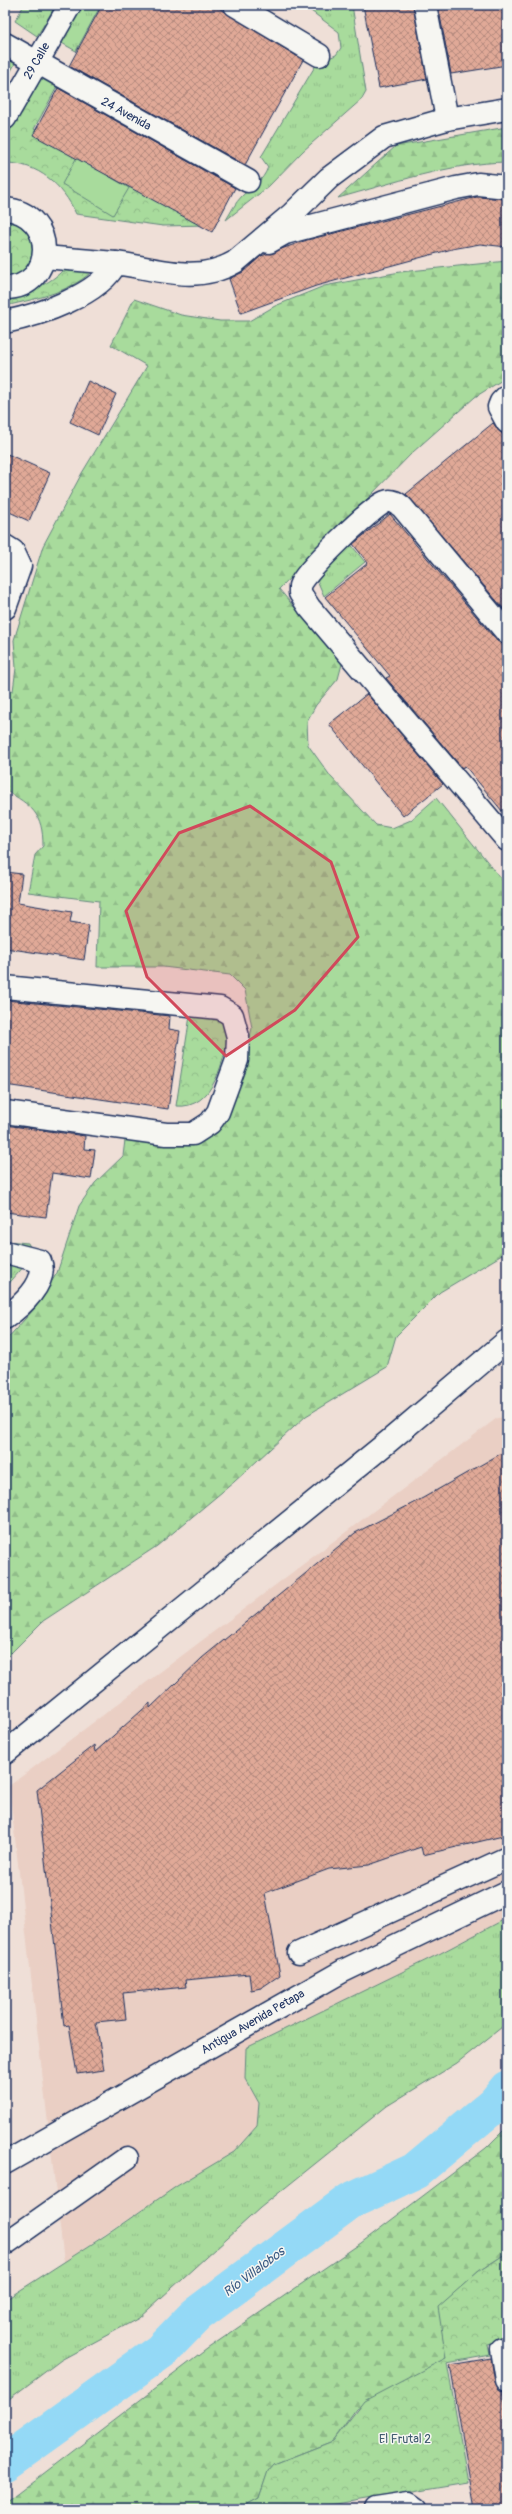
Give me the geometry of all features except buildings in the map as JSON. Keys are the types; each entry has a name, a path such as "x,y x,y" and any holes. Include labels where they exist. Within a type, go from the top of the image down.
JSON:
{"street":[{"name":"29 Calle","path":"5,118 70,5"},
{"path":"235,5 319,55"},
{"path":"425,5 447,119"},
{"name":"24 Avenida","path":"5,44 248,181"},
{"path":"235,262 292,214 330,178 384,137 447,119 507,108"},
{"path":"44,257 116,264 165,274 212,271 235,262 285,233 456,188 478,184 507,187"},
{"path":"5,209 25,214 35,222 42,233 45,245 44,257 40,268 32,278 23,285 5,288"},
{"path":"5,322 82,296 104,280 116,264"},
{"path":"507,396 500,402 499,407 507,422"},
{"path":"507,633 402,507 395,502 385,502 362,521 321,561 300,586 300,593 308,607 507,840"},
{"path":"5,546 13,552 20,566 5,608"},
{"path":"5,987 220,1008 232,1015 238,1048 237,1060 218,1112 210,1123 193,1134 166,1134 5,1112"},
{"path":"5,1252 40,1261 42,1269 39,1281 31,1293 5,1318"},
{"path":"5,1753 389,1441 507,1341"},
{"path":"299,1953 507,1858"},
{"name":"Antigua Avenida Petapa","path":"5,2163 343,1971 507,1892"},
{"path":"5,2244 127,2158"},
{"path":"502,2348 506,2373"},
{"path":"376,2509 405,2504 415,2507"}],"highlighted area":[{"path":"250,806 331,862 358,937 295,1010 226,1056 147,977 126,911 179,833"}],"shaded area":[{"path":"507,1417 507,1918 439,1954 246,2048 245,2078 259,2103 257,2126 234,2152 177,2186 64,2262 9,1786 497,1418"}],"green space":[{"path":"24,5 56,5 37,36 15,21"},
{"path":"78,5 101,5 76,51 58,41"},
{"path":"314,5 352,5 366,92 362,99 303,151 269,186 226,220 240,199 260,180 266,172 268,167 261,157 317,63 336,55 341,48 339,32 311,11"},
{"path":"5,42 22,52 5,81"},
{"path":"43,62 63,76 34,129 208,225 163,226 76,214 71,203 57,185 39,171 17,164 5,163 5,126"},
{"path":"507,127 507,162 486,163 443,170 338,198 396,146"},
{"path":"77,157 129,188 113,215 62,184"},
{"path":"5,211 18,214 42,256 5,286"},
{"path":"78,248 104,253 97,265 87,275 62,290 5,306 5,296 39,287 57,276 72,259"},
{"path":"507,261 507,377 475,397 413,452 279,589 342,664 338,679 316,705 307,721 308,745 331,777 376,825 392,828 411,820 436,798 507,886 507,1252 440,1292 396,1336 387,1367 306,1416 234,1482 157,1546 43,1621 5,1659 5,1341 35,1308 57,1273 79,1206 95,1183 123,1156 126,1132 199,1134 242,1072 252,1028 245,990 230,975 163,967 97,967 99,901 28,892 35,855 43,846 41,826 38,818 29,806 5,790 5,689 13,691 16,668 14,640 43,546 82,473 147,366 111,345 134,299 181,315 220,321 249,321 275,306 324,286 400,272"},
{"path":"348,541 365,562 324,596 317,580"},
{"path":"192,1003 203,1003 230,1028 221,1067 209,1091 200,1100 189,1105 176,1106"},
{"path":"7,1241 28,1243 32,1251 26,1264 5,1288"},
{"path":"507,1918 507,2023 457,2063 387,2106 260,2208 139,2318 61,2360 5,2402 5,2300 106,2235 177,2186 234,2152 257,2126 259,2103 245,2078 246,2048 439,1954"},
{"path":"507,2127 507,2253 479,2271 439,2307 446,2358 356,2409 333,2441 274,2464 268,2472 259,2498 239,2509 5,2509 5,2503 207,2349 361,2243 486,2148"},
{"name":"El Frutal 2","path":"507,2253 507,2341 488,2345 490,2355 447,2363 468,2482 306,2509 239,2509 259,2498 268,2471 274,2464 333,2441 364,2401 446,2358 438,2307 479,2271"}],"waterway":[{"name":"Río Villalobos","path":"5,2463 161,2351 196,2315 350,2201 415,2171 495,2104 507,2089"}]}
